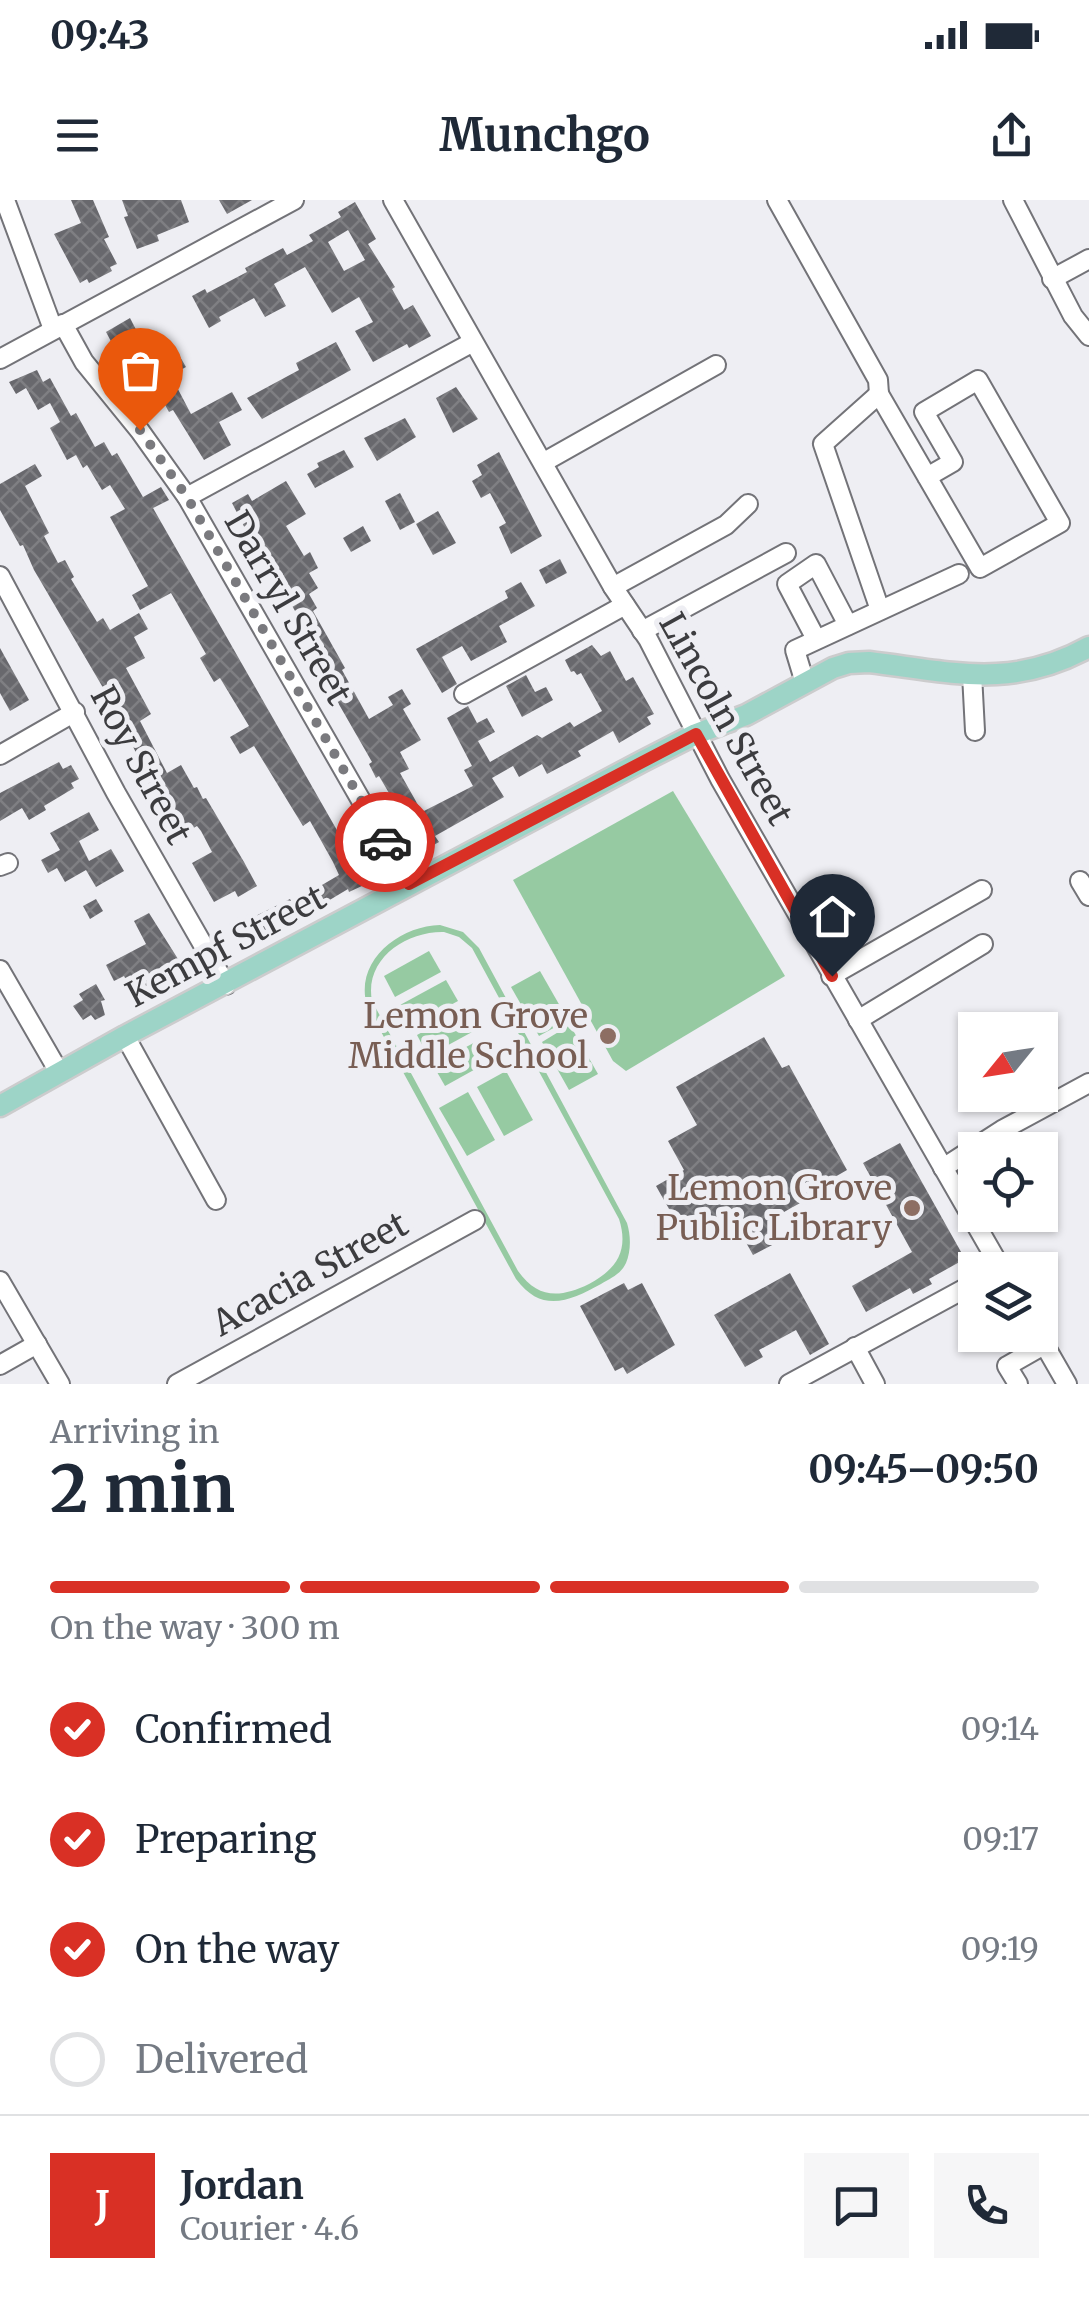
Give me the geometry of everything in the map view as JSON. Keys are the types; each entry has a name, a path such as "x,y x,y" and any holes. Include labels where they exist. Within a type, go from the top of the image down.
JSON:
{"main road":[{"name":"Kempf Street","path":"0,1106 409,884 696,734 746,715 849,662 996,676 1038,670 1089,647"}],"street":[{"name":"Darryl Street","path":"5,200 58,327 140,430 187,497 409,884"},
{"path":"0,358 294,200"},
{"name":"Lincoln Street","path":"393,200 613,587 642,631 696,734 991,1252"},
{"path":"778,200 878,387 927,476 980,568 1060,523 978,380 924,412 952,462 927,476"},
{"path":"1013,200 1072,316 1089,336"},
{"path":"1052,278 1089,259"},
{"path":"187,497 473,342"},
{"path":"544,462 716,365"},
{"path":"878,387 823,444 880,610"},
{"path":"613,587 726,525 748,504"},
{"path":"642,631 786,554"},
{"path":"816,639 787,584 816,564 848,625"},
{"path":"805,684 795,650 959,574"},
{"name":"Roy Street","path":"0,576 116,793 226,985"},
{"path":"464,694 626,605"},
{"path":"972,674 976,732"},
{"path":"0,755 75,712"},
{"path":"832,976 982,890"},
{"path":"858,1020 982,944"},
{"path":"0,970 59,1072"},
{"path":"125,1036 216,1200"},
{"path":"943,1168 1002,1130 1089,1083"},
{"name":"Acacia Street","path":"177,1384 475,1220"},
{"path":"0,1280 60,1384"},
{"path":"789,1384 958,1291"},
{"path":"0,1365 38,1344"},
{"path":"855,1348 875,1384"},
{"path":"1018,1384 1008,1366 1026,1352"},
{"path":"1048,1352 1067,1384"}],"green space":[{"path":"673,791 785,976 626,1071 613,1061 513,880"},
{"path":"440,925 463,932 479,948 627,1223 630,1248 624,1267 612,1278 578,1295 546,1300 526,1290 516,1279 367,1006 367,974 374,961 395,939","holes":["430,933 459,937 472,948 619,1219 622,1240 618,1258 607,1272 578,1289 542,1291 518,1271 372,1001 375,972 391,950"]},
{"path":"429,951 441,972 395,997 384,976"},
{"path":"540,971 568,1020 539,1036 511,987"},
{"path":"446,980 458,1001 412,1026 400,1005"},
{"path":"462,1010 474,1031 428,1056 417,1035"},
{"path":"570,1025 598,1074 569,1090 542,1042"},
{"path":"479,1040 490,1061 445,1086 433,1065"},
{"path":"506,1071 533,1120 504,1136 477,1087"},
{"path":"468,1092 495,1140 467,1156 439,1108"}],"building":[{"path":"71,200 93,200 109,237 104,239 117,264 89,283 87,279 80,283 54,234 81,223"},
{"path":"122,200 181,200 189,222 157,235 159,241 137,249 124,217 128,216"},
{"path":"219,200 252,200 227,214"},
{"path":"355,202 376,239 368,244 395,287 392,289 404,310 413,305 431,336 373,362 355,331 373,322 359,297 332,313 305,267 274,284 286,306 265,317 254,298 219,317 221,321 209,328 192,296 205,289 207,293 247,272 245,268 283,248 287,255 313,241 309,235 341,217 338,212","holes":["348,230 365,260 344,271 328,242"]},
{"path":"130,318 145,347 121,360 106,332"},
{"path":"336,342 351,370 262,419 247,398 299,370 296,363"},
{"path":"179,355 186,367 173,374 166,362"},
{"path":"37,370 43,382 50,378 71,416 76,413 95,447 104,442 112,456 117,453 143,497 161,487 169,500 153,508 350,853 364,885 349,892 348,889 318,907 310,892 339,875 333,862 310,821 303,826 254,746 240,754 230,737 249,726 220,678 214,682 200,658 206,654 171,593 140,610 132,595 148,586 110,517 125,509 110,485 102,490 76,455 67,460 50,428 60,422 50,403 38,410 26,388 16,394 9,382"},
{"path":"170,374 191,414 232,392 242,410 219,422 231,445 204,460 153,383"},
{"path":"456,387 478,419 453,433 436,398"},
{"path":"405,418 416,437 377,461 364,438"},
{"path":"344,450 354,467 315,488 307,474 319,467 317,463"},
{"path":"499,452 542,536 511,554 499,527 506,523 490,493 481,498 472,481 482,475 477,465"},
{"path":"35,464 42,476 25,486 49,533 44,536 58,563 65,560 74,577 71,579 97,622 103,618 110,630 139,613 148,629 134,637 145,658 126,668 151,714 140,721 167,773 181,765 244,862 257,886 238,897 235,891 214,902 192,863 212,852 201,831 197,826 177,837 166,817 171,814 162,797 157,799 148,784 151,782 102,686 0,510 0,484"},
{"path":"286,481 306,514 286,526 304,556 310,552 318,568 309,573 318,588 309,594 317,608 313,611 369,719 393,705 388,697 402,689 411,704 403,709 421,740 400,752 409,769 400,773 422,812 473,786 464,770 472,766 447,718 468,706 477,723 487,718 495,732 478,741 490,762 537,735 542,738 570,722 574,727 602,711 581,673 571,672 565,660 592,645 601,656 610,651 626,681 633,677 654,714 647,717 651,724 619,743 613,731 578,751 581,756 547,774 542,764 519,777 513,766 492,778 504,797 435,836 439,842 423,851 379,776 376,778 369,764 372,762 307,639 310,637 291,604 287,607 277,591 232,503 248,494 252,501"},
{"path":"400,493 415,522 400,530 385,501"},
{"path":"438,511 456,543 433,555 416,524"},
{"path":"363,526 371,541 351,552 343,538"},
{"path":"560,559 567,573 546,584 539,570"},
{"path":"521,582 535,606 499,626 507,642 471,661 462,646 442,657 457,684 442,693 416,649 508,598 505,591"},
{"path":"0,648 29,700 10,711 0,693"},
{"path":"526,675 535,692 546,687 553,700 522,717 506,686"},
{"path":"59,762 63,769 71,765 79,779 71,783 74,788 29,820 22,808 0,821 0,793"},
{"path":"89,812 99,830 79,841 89,861 111,849 124,871 96,887 86,870 65,882 57,868 48,873 41,860 60,850 50,833"},
{"path":"96,899 103,911 90,919 83,906"},
{"path":"290,899 300,918 242,951 229,929"},
{"path":"149,913 178,959 188,953 195,965 135,997 124,976 114,981 106,965 146,944 134,921"},
{"path":"96,984 105,1000 101,1001 105,1015 95,1020 91,1015 83,1020 73,1006 83,1000 79,994"},
{"path":"764,1037 782,1068 789,1065 847,1170 768,1221 780,1241 753,1255 730,1214 686,1239 656,1186 684,1170 668,1141 697,1125 676,1087"},
{"name":"Lemon Grove Public Library","path":"900,1143 961,1252 958,1263 929,1279 932,1284 913,1294 910,1288 866,1312 852,1286 912,1252 863,1163"},
{"path":"790,1273 829,1344 810,1355 796,1330 759,1350 763,1357 745,1367 714,1315"},
{"path":"624,1283 628,1290 642,1283 675,1345 627,1374 623,1367 615,1371 580,1306"}],"way so far":[{"path":"140,430 187,497 385,842"}],"place":[{"name":"Lemon Grove Middle School","path":"608,1036"},
{"name":"Lemon Grove Public Library","path":"912,1208"}],"route":[{"path":"385,842 409,884 696,734 832,976"}]}
